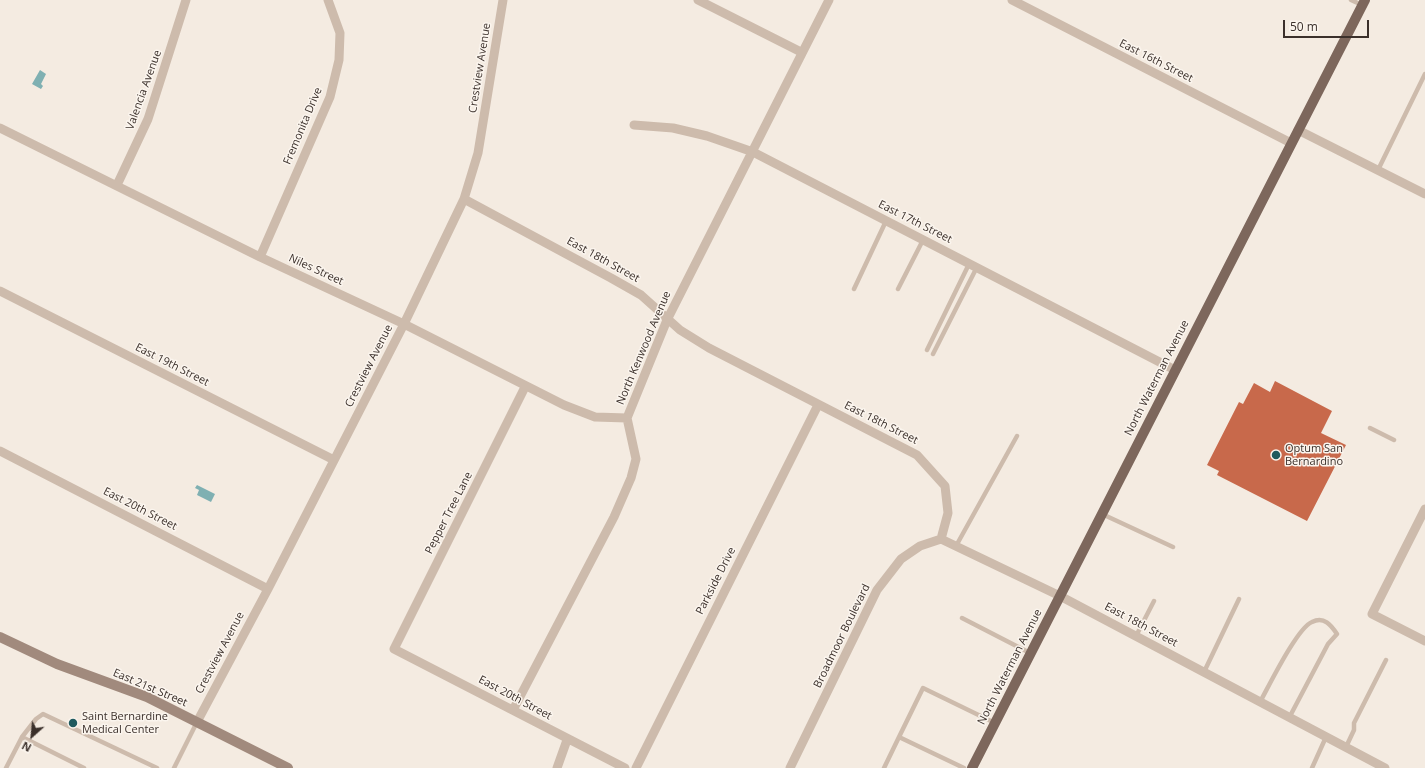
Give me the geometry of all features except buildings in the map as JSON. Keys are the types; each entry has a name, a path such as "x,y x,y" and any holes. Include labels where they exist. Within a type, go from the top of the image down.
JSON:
{"main road":[{"name":"North Waterman Avenue","path":"972,768 1364,3"}],"street":[{"name":"Valencia Avenue","path":"117,185 148,119 186,0"},
{"name":"Fremonita Drive","path":"260,257 330,97 339,60 340,33 328,0"},
{"name":"Crestview Avenue","path":"197,722 268,589 404,324 464,199 478,153 503,0"},
{"path":"698,0 801,52"},
{"name":"North Kenwood Avenue","path":"513,710 614,516 631,478 636,459 627,418 667,320 753,152 801,52 829,0"},
{"name":"East 16th Street","path":"1012,0 1291,143"},
{"name":"East 17th Street","path":"634,125 673,128 708,136 753,152 1175,370"},
{"name":"Niles Street","path":"0,128 260,257 404,324 564,405 595,417 627,418"},
{"path":"1298,130 1425,194"},
{"name":"East 18th Street","path":"464,199 612,278 641,296 667,320 708,348 917,455 945,486 948,513 941,539 1060,596 1385,768"},
{"name":"East 19th Street","path":"0,291 334,460"},
{"name":"Pepper Tree Lane","path":"394,649 526,387"},
{"name":"Parkside Drive","path":"636,768 818,405"},
{"name":"East 20th Street","path":"0,451 268,589"},
{"path":"1425,509 1372,614 1425,641"},
{"name":"Broadmoor Boulevard","path":"790,768 877,590 901,559 920,546 941,539"},
{"name":"East 21st Street","path":"0,637 57,664 147,697 288,768"},
{"name":"East 20th Street","path":"394,649 513,710 567,740 625,768"},
{"path":"557,768 567,740"}],"lane":[{"path":"1351,0 1364,3"},
{"path":"1378,170 1425,74"},
{"path":"854,289 886,221"},
{"path":"898,289 923,240"},
{"path":"927,350 973,266"},
{"path":"934,354 973,266"},
{"path":"1370,428 1394,440"},
{"path":"956,546 1017,436"},
{"path":"1102,513 1173,547"},
{"path":"1204,672 1240,599"},
{"path":"1136,636 1154,601"},
{"path":"962,618 1030,653"},
{"path":"1260,702 1299,634 1312,622 1322,620 1330,624 1337,634 1328,644 1289,718"},
{"path":"1346,747 1354,730 1354,723 1386,660"},
{"path":"884,768 923,688 995,723"},
{"path":"6,768 22,737 36,719 43,714 157,768"},
{"path":"174,768 197,722"},
{"path":"22,737 84,768"},
{"path":"899,737 964,768"},
{"path":"1312,768 1326,737"}],"water":[{"path":"40,70 46,74 41,84 43,86 41,89 32,84"},
{"path":"197,485 215,494 211,502 197,495 199,490 195,488"}],"place":[{"name":"Optum San Bernardino","path":"1276,455"},
{"name":"Saint Bernardine Medical Center","path":"73,723"}]}
